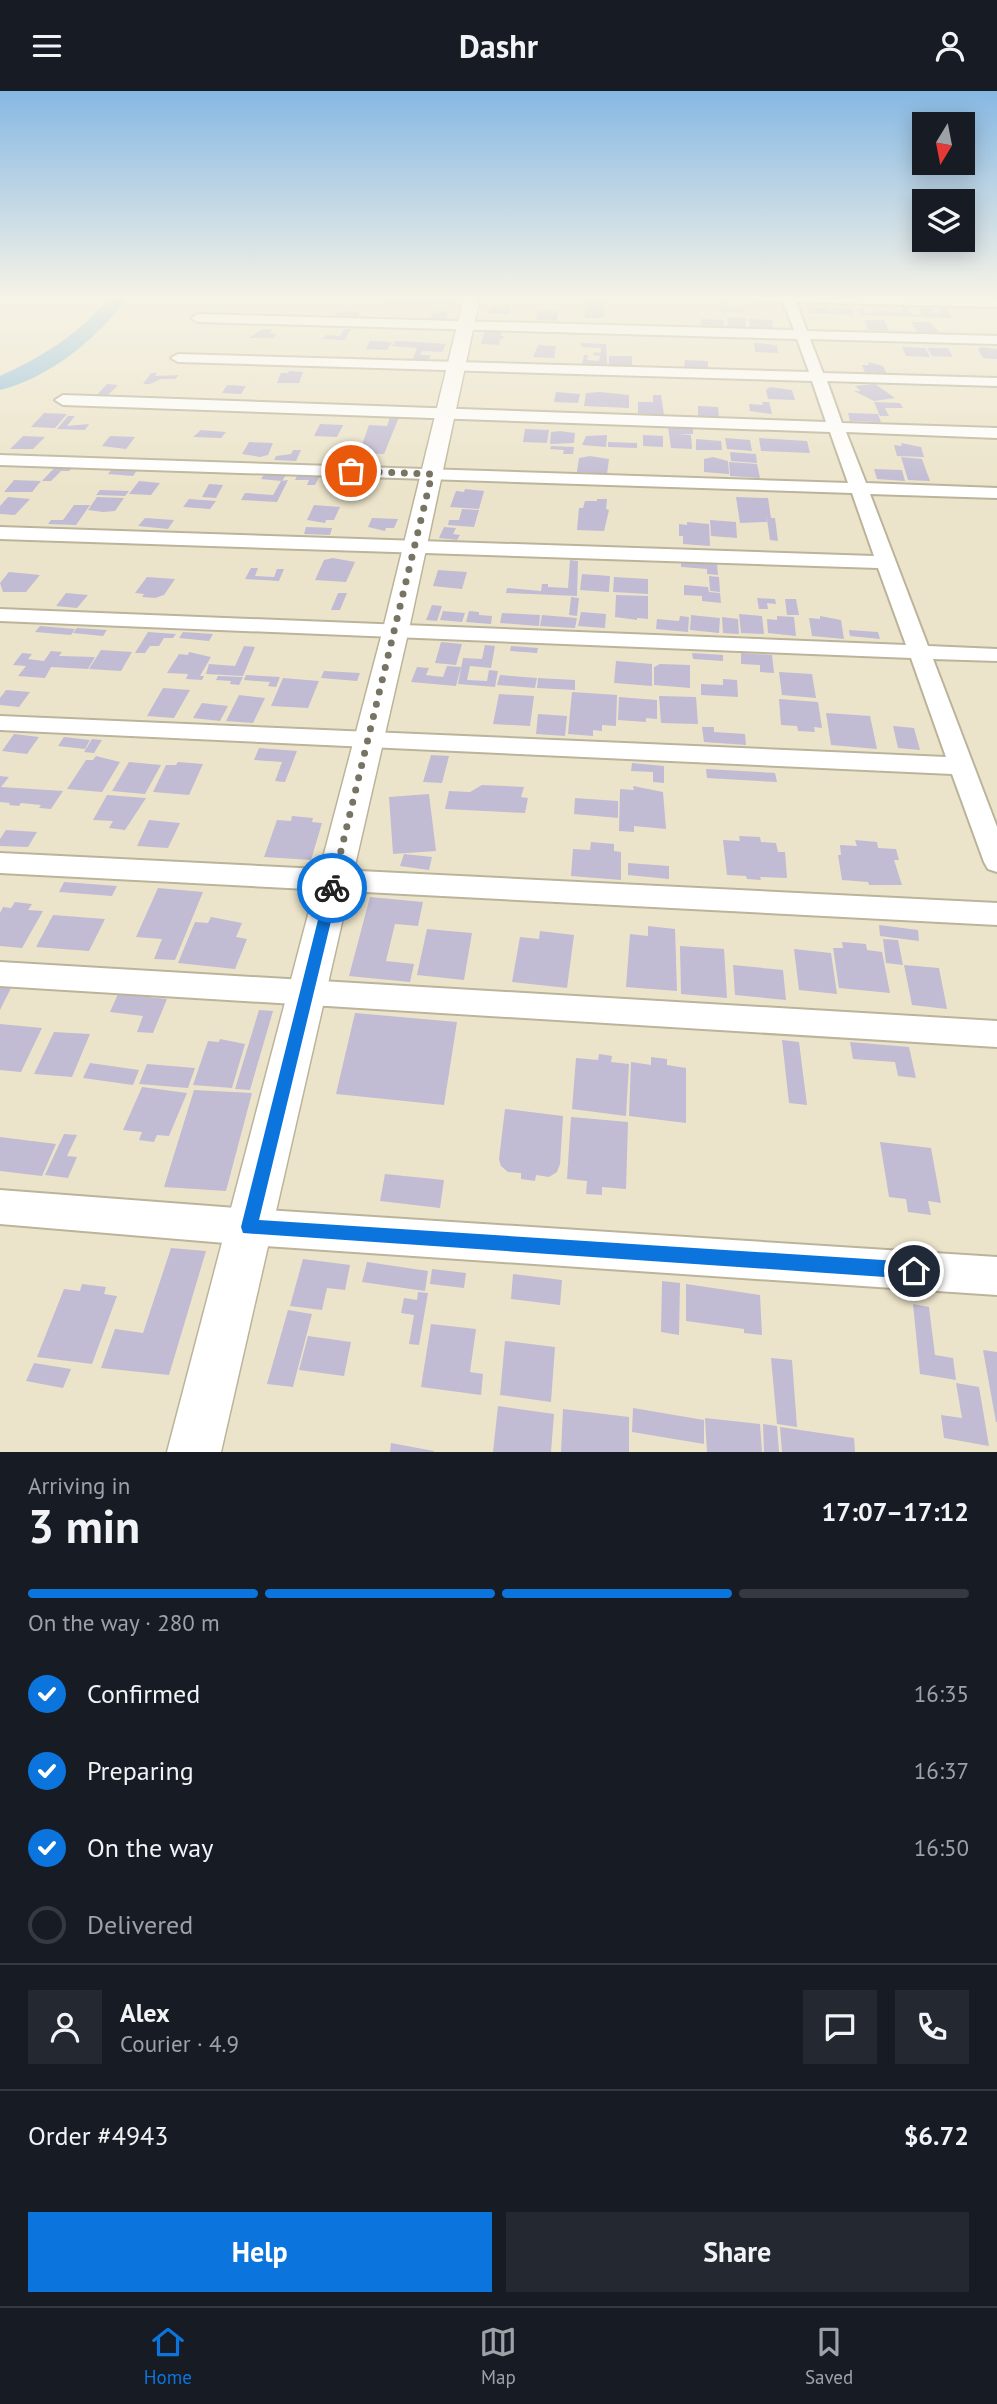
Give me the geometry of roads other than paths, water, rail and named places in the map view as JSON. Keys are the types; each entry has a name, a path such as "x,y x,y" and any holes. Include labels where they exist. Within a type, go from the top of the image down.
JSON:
{"main road":[{"path":"194,1452 396,629 458,361"}],"street":[{"path":"256,361 997,382"},
{"path":"812,361 997,862"},
{"path":"63,400 997,433"},
{"path":"0,460 997,493"},
{"path":"0,533 886,562"},
{"path":"0,615 997,655"},
{"path":"0,723 961,766"},
{"path":"0,863 997,914"},
{"path":"0,974 997,1034"},
{"path":"0,1207 249,1227 997,1276"}],"waterway":[{"path":"0,384 46,361"}]}
